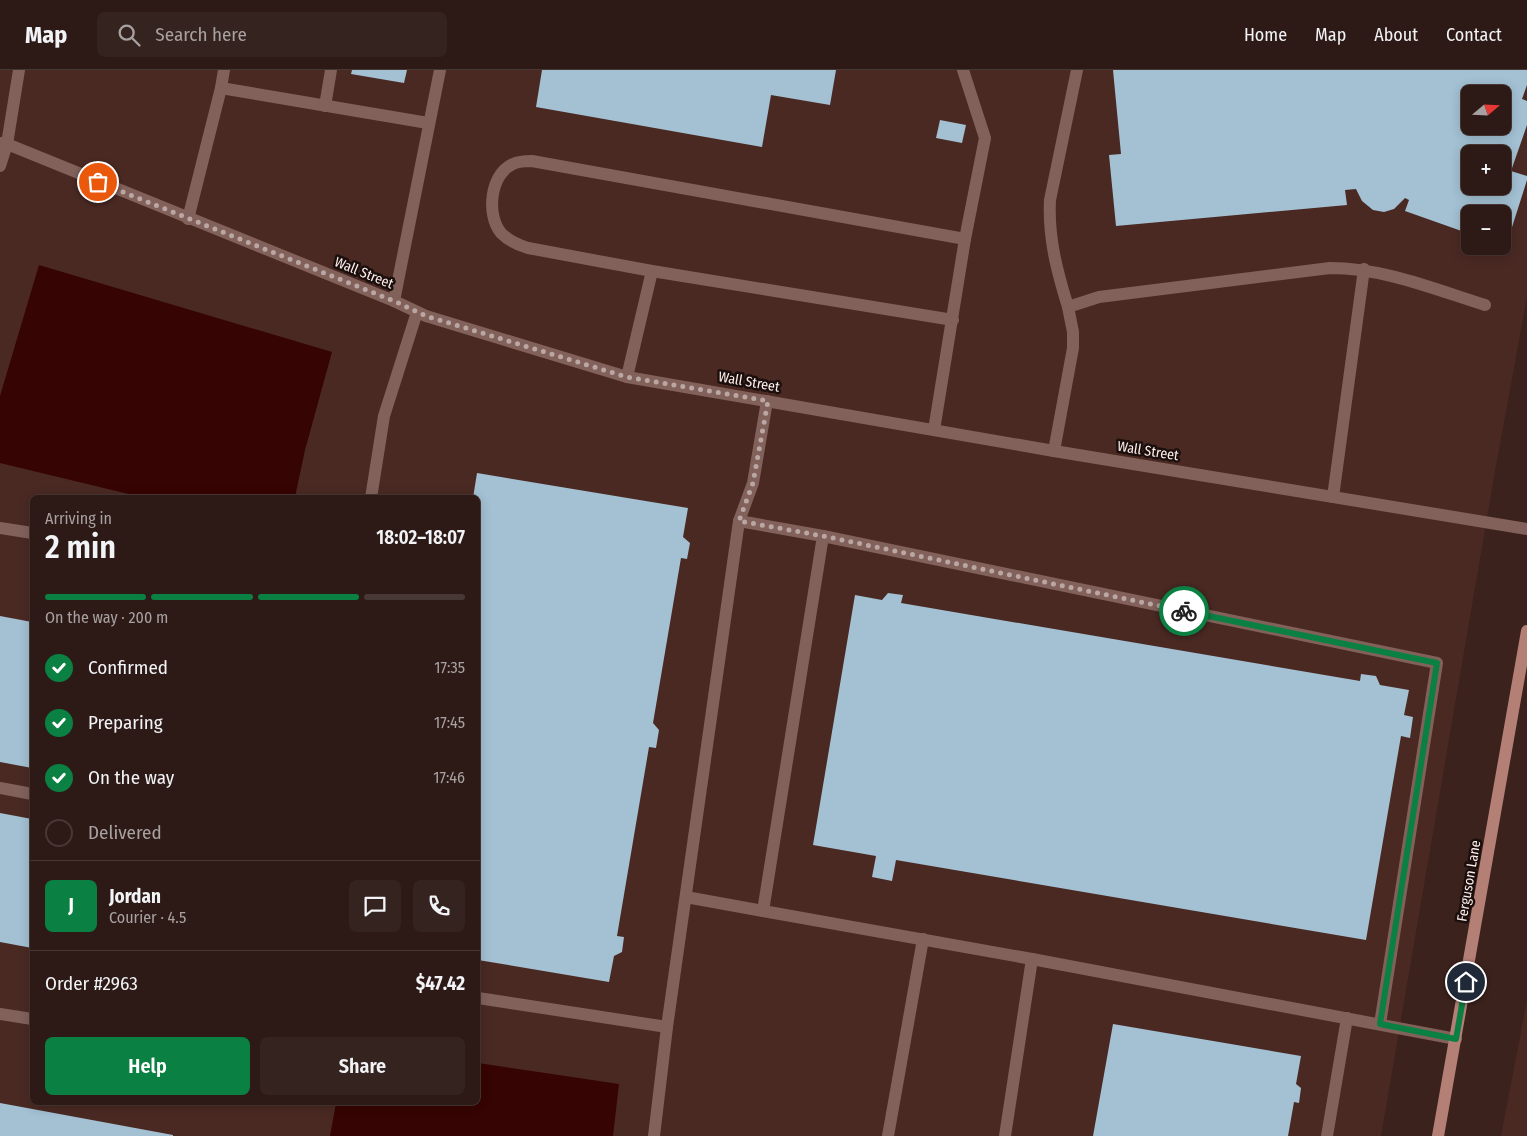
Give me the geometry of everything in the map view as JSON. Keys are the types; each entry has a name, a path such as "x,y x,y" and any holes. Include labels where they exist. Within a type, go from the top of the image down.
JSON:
{"street":[{"path":"0,166 19,70"},
{"path":"188,219 224,70"},
{"path":"325,106 331,70"},
{"path":"394,301 440,70"},
{"path":"934,430 965,240 985,138 963,70"},
{"path":"1054,451 1073,348 1073,332 1050,240 1050,200 1076,70"},
{"path":"221,88 428,123"},
{"name":"Wall Street","path":"4,144 394,301 426,316 627,377 1054,451 1527,529"},
{"path":"953,320 652,272 528,248 512,242 501,233 494,220 493,194 497,181 512,164 532,161 965,240"},
{"path":"1068,307 1113,294 1330,268 1364,270 1407,280 1485,306"},
{"path":"1333,497 1364,270"},
{"path":"627,377 652,272"},
{"path":"371,495 384,416 417,312"},
{"path":"654,1136 667,1027 739,521 753,483 768,401"},
{"path":"739,521 823,536 1437,663 1380,1024"},
{"path":"0,528 30,533"},
{"path":"763,911 823,536"},
{"name":"Ferguson Lane","path":"1438,1136 1527,631"},
{"path":"0,788 30,794"},
{"path":"686,898 1032,959 1456,1039"},
{"path":"888,1136 923,940"},
{"path":"1005,1136 1032,959"},
{"path":"480,998 667,1027"},
{"path":"0,1014 30,1019"},
{"path":"1327,1136 1347,1018"}],"shaded area":[{"path":"0,70 1527,70 1527,297 1495,471 1381,1136 0,1136"},
{"path":"39,265 332,352 305,450 295,495 133,495 0,463 0,396"},
{"path":"1527,1000 1527,1136 1501,1136"},
{"path":"480,1063 619,1084 613,1136 330,1136 336,1105 480,1105"}],"building":[{"path":"352,70 407,70 404,83 351,74"},
{"path":"542,70 836,70 830,105 771,95 762,147 536,107"},
{"path":"1113,70 1527,70 1527,85 1522,99 1527,101 1527,125 1511,171 1527,176 1527,180 1511,230 1511,205 1461,205 1461,231 1405,211 1409,200 1405,198 1394,209 1384,212 1373,210 1362,201 1356,189 1345,190 1347,205 1116,226 1109,155 1121,154"},
{"path":"940,120 966,125 962,143 936,138"},
{"path":"477,473 688,508 683,537 690,543 687,559 681,558 653,723 659,730 656,748 649,747 617,936 624,937 622,952 614,956 609,982 480,960 480,495 473,495"},
{"path":"888,593 903,595 901,603 1360,681 1361,674 1376,676 1380,685 1409,690 1404,715 1413,717 1410,738 1401,736 1366,940 896,860 892,881 872,877 876,856 813,845 855,595 882,600"},
{"path":"0,616 30,622 30,768 0,762"},
{"path":"0,813 30,819 30,948 0,942"},
{"path":"1113,1024 1301,1056 1296,1084 1301,1088 1299,1103 1294,1102 1288,1136 1093,1136"},
{"path":"0,1103 173,1135 173,1136 0,1136"}],"way so far":[{"path":"98,182 394,301 426,316 627,377 768,401 753,483 739,521 823,536 1184,611"}],"route":[{"path":"1184,611 1437,663 1380,1024 1456,1039 1466,982"}]}
